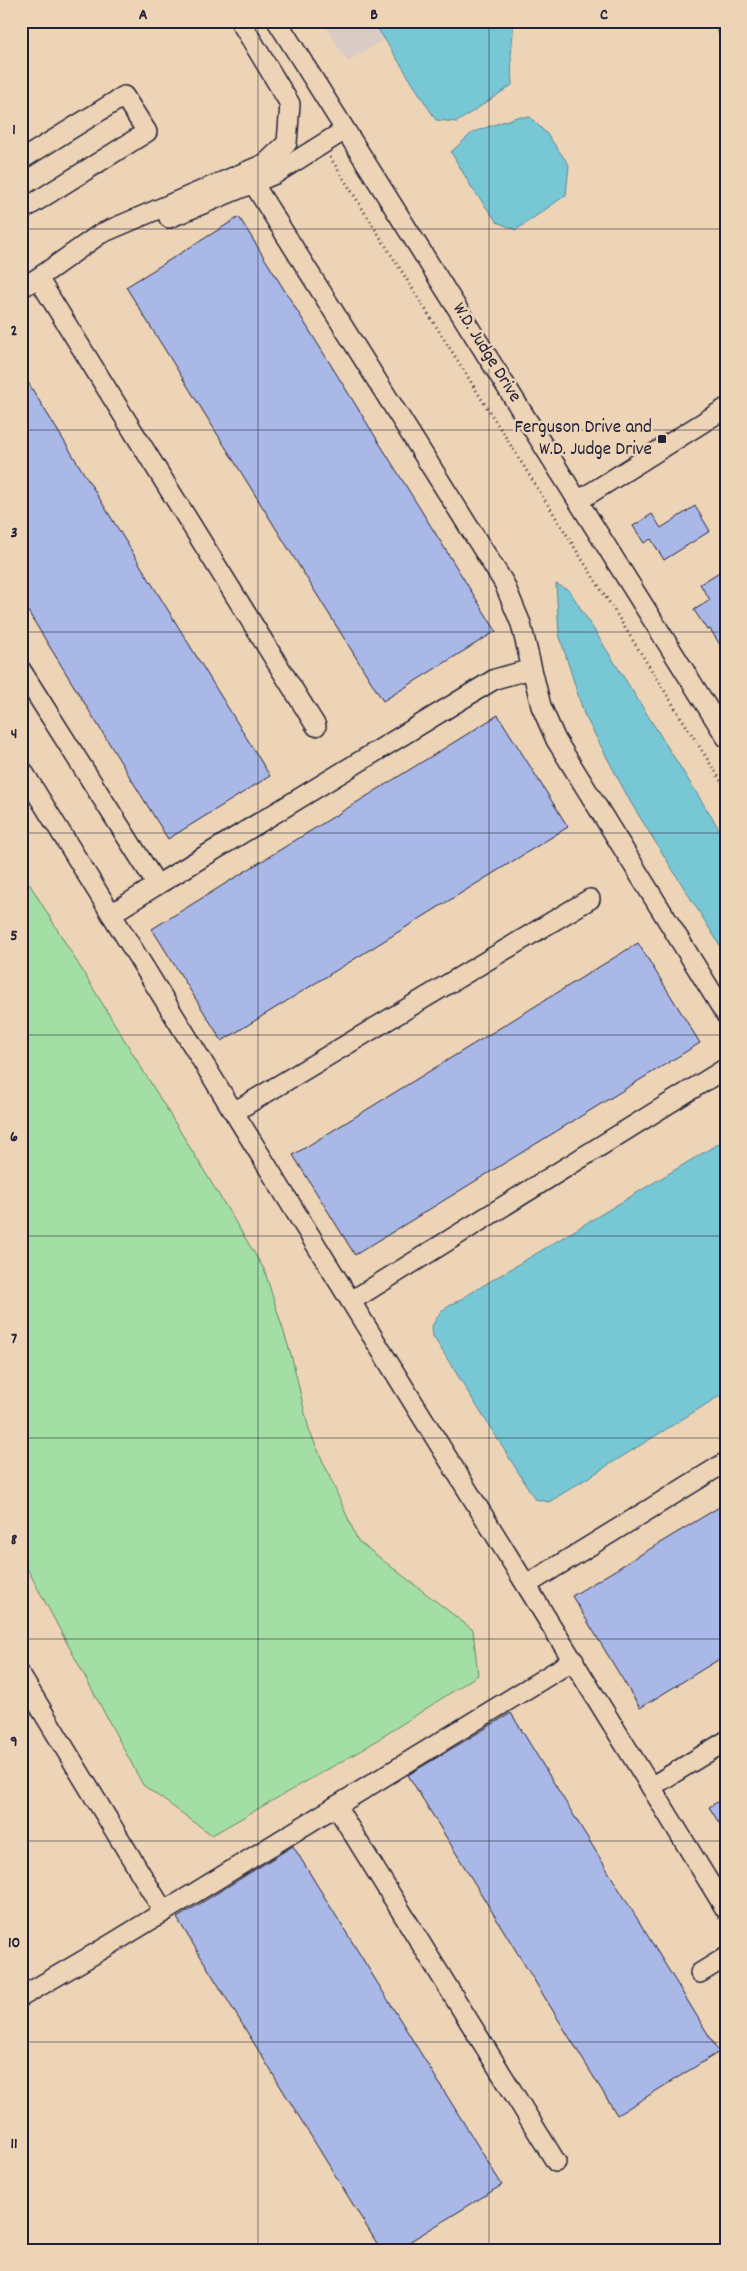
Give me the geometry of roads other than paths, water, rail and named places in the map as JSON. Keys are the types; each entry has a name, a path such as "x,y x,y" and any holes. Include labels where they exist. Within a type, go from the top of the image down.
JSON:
{"street":[{"path":"21,288 100,234 266,163 287,143 290,104 240,21"},
{"name":"W.D. Judge Drive","path":"277,21 726,737"},
{"path":"21,160 124,96 146,132 21,211"},
{"path":"76,252 106,243 275,174 346,130"},
{"path":"253,183 504,583 520,624 541,706 556,740 726,1015"},
{"path":"38,278 316,726"},
{"path":"578,501 726,408"},
{"path":"111,914 495,678 531,669"},
{"path":"21,670 157,885"},
{"path":"21,768 528,1584 726,1910"},
{"path":"234,1112 590,899"},
{"path":"351,1301 726,1068"},
{"path":"528,1584 726,1462"},
{"path":"21,1997 164,1912 574,1660"},
{"path":"21,1676 164,1912"},
{"path":"651,1787 726,1740"},
{"path":"336,1806 556,2162"},
{"path":"700,1973 726,1957"}],"water":[{"path":"373,21 514,21 511,55 512,85 457,122 436,120"},
{"path":"517,117 530,117 547,134 569,165 566,195 516,230 497,222 472,188 451,152 473,132"},
{"path":"556,584 569,590 726,840 726,955 631,803 584,714 559,634"},
{"path":"726,1139 726,1392 549,1502 535,1499 433,1336 432,1326 441,1311"}],"place":[{"name":"Ferguson Drive and W.D. Judge Drive","path":"662,439"}]}
